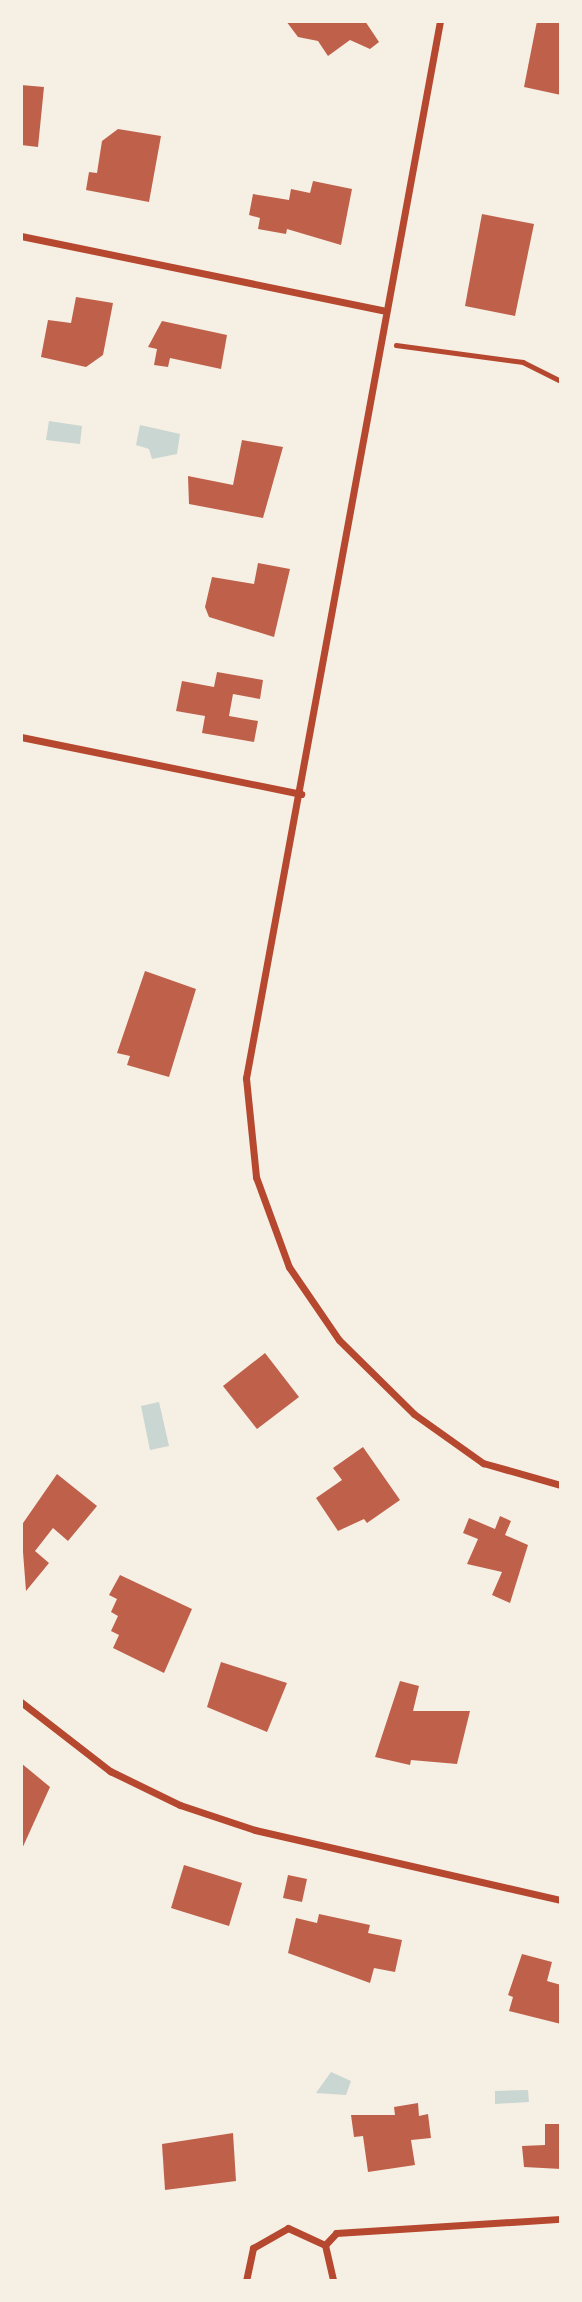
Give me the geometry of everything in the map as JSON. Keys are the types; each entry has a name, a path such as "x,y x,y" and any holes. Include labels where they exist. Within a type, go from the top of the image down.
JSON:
{"street":[{"path":"440,21 383,310 301,794 246,1078 256,1177 285,1254 339,1340 414,1414 483,1463 561,1485"},
{"path":"21,236 383,310"},
{"path":"21,737 301,794"},
{"path":"21,1702 110,1771 180,1805 255,1830 561,1900"},
{"path":"324,2245 336,2233 561,2219"},
{"path":"246,2281 253,2248 274,2231 302,2230 324,2245 332,2281"}],"path":[{"path":"378,343 523,362 561,382"}],"shaded area":[{"path":"49,421 82,426 80,444 46,440"},
{"path":"140,425 180,434 177,454 152,459 149,449 136,445"},
{"path":"159,1402 169,1446 150,1450 141,1406"},
{"path":"331,2072 351,2081 346,2095 316,2093"},
{"path":"528,2090 529,2102 495,2104 495,2091"}],"building":[{"path":"286,21 365,21 379,42 370,49 350,40 328,56 318,41 298,37"},
{"path":"537,21 561,21 561,95 524,87"},
{"path":"21,85 44,87 38,147 21,145"},
{"path":"118,129 161,136 149,202 86,190 89,172 97,173 102,141"},
{"path":"313,181 352,189 341,245 287,229 286,234 258,229 260,218 249,215 253,194 289,200 291,189 310,193"},
{"path":"482,214 534,224 515,316 465,306"},
{"path":"76,297 113,303 103,355 86,367 41,357 48,320 71,323"},
{"path":"162,321 227,335 221,369 170,358 168,367 154,365 157,349 148,347"},
{"path":"242,440 283,447 263,518 189,504 188,476 233,485"},
{"path":"258,563 290,569 274,637 209,617 205,607 212,577 254,584"},
{"path":"217,672 263,680 260,699 233,694 229,716 258,721 254,742 202,733 205,716 176,711 182,681 214,687"},
{"path":"145,971 196,989 169,1077 127,1065 130,1056 117,1053"},
{"path":"265,1353 299,1397 257,1429 223,1386"},
{"path":"363,1447 400,1500 367,1523 364,1519 338,1531 316,1498 342,1480 333,1468"},
{"path":"57,1474 97,1506 68,1541 53,1528 35,1551 49,1563 26,1591 21,1526"},
{"path":"500,1516 511,1521 505,1535 528,1545 510,1603 492,1595 502,1572 467,1564 478,1539 463,1533 469,1518 495,1529"},
{"path":"120,1575 192,1609 164,1673 113,1648 119,1635 111,1631 118,1616 111,1612 117,1599 109,1595"},
{"path":"221,1662 287,1683 267,1732 207,1707"},
{"path":"400,1681 419,1686 413,1711 470,1711 457,1764 411,1760 410,1765 375,1757"},
{"path":"21,1763 50,1787 21,1851"},
{"path":"184,1865 242,1883 229,1926 171,1908"},
{"path":"288,1875 307,1879 302,1902 283,1898"},
{"path":"319,1914 370,1925 368,1933 402,1940 395,1972 374,1968 370,1983 288,1953 296,1918 317,1923"},
{"path":"522,1954 552,1962 547,1981 561,1985 561,2024 509,2011 513,1997 508,1995"},
{"path":"418,2103 419,2116 428,2114 431,2138 411,2140 415,2165 368,2172 363,2136 354,2137 351,2115 395,2115 394,2107"},
{"path":"545,2124 561,2124 561,2169 524,2167 522,2146 545,2145"},
{"path":"233,2133 236,2181 165,2190 162,2144"}]}
